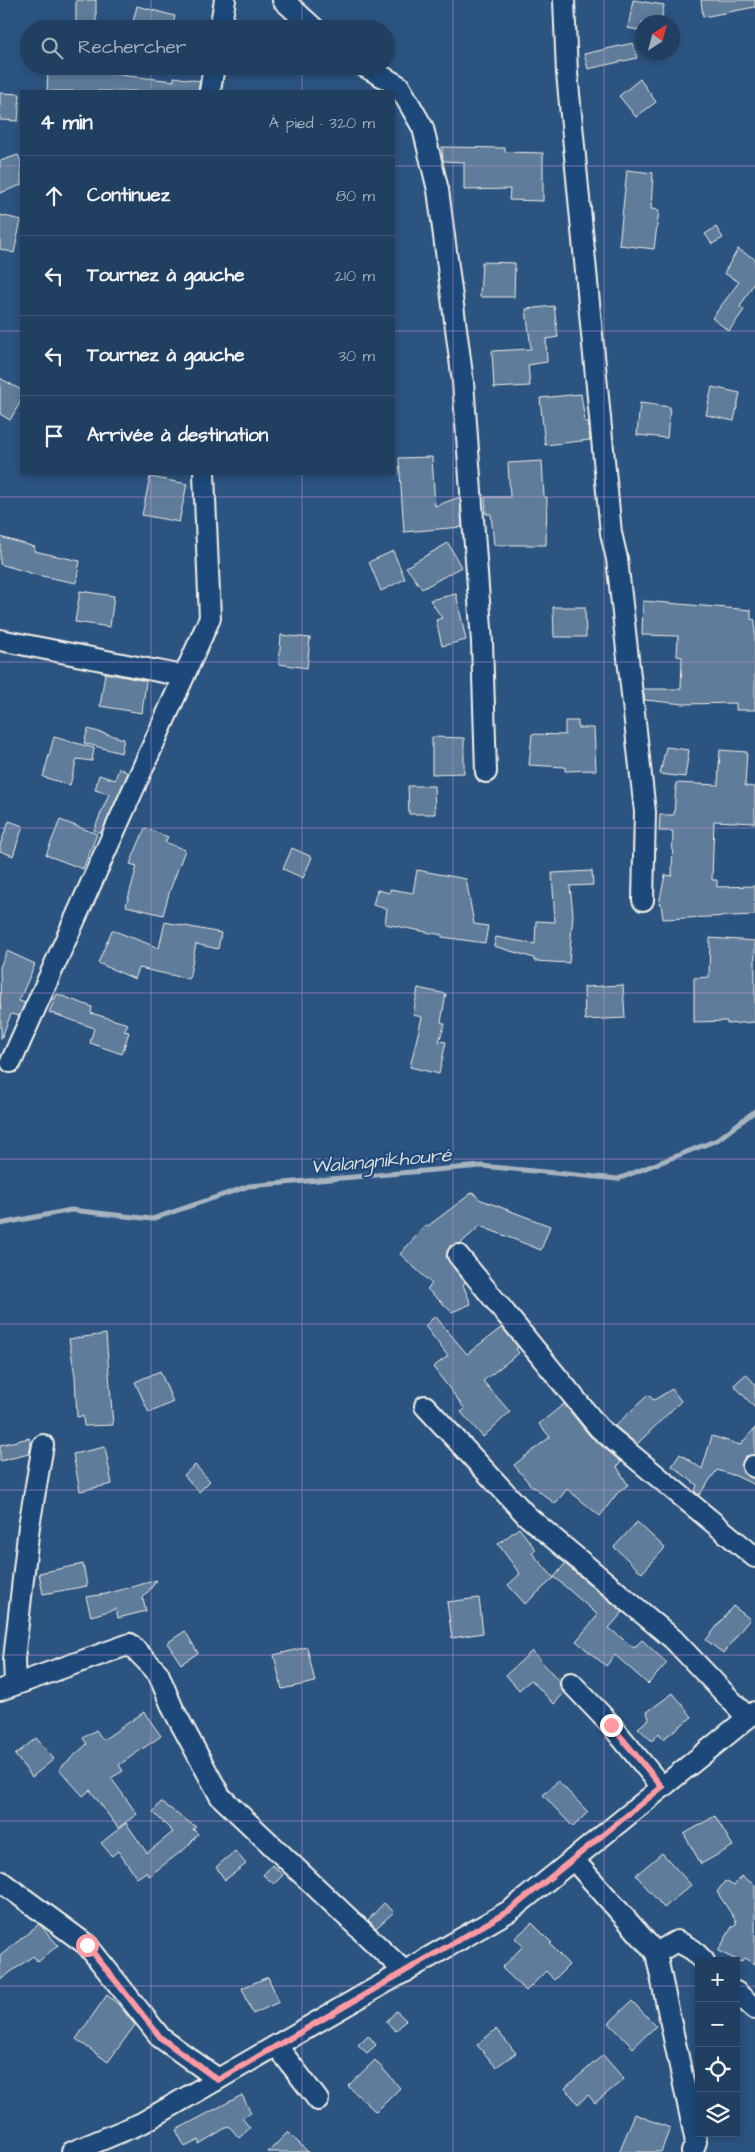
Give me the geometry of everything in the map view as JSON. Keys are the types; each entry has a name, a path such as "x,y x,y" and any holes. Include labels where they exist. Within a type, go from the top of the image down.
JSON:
{"street":[{"path":"222,20 225,0"},
{"path":"283,0 305,20"},
{"path":"564,0 567,73 610,523 617,559 646,812 643,900"},
{"path":"210,90 213,75"},
{"path":"379,75 398,86 423,128 438,190 463,382 482,642 486,772"},
{"path":"12,1062 210,618 204,475"},
{"path":"0,640 183,676"},
{"path":"458,1255 599,1428 755,1557"},
{"path":"72,2152 142,2123 510,1910 751,1714 673,1639 527,1516 425,1406"},
{"path":"8,1687 14,1658 29,1526 43,1445"},
{"path":"8,1687 130,1644 158,1673 173,1709 220,1796 405,1972"},
{"path":"571,1683 611,1725 662,1787"},
{"path":"573,1859 656,1953 696,2142 692,2152"},
{"path":"0,1880 87,1945 161,2038 218,2080"},
{"path":"656,1953 677,1941 693,1950 700,1957"},
{"path":"740,1996 755,2009"},
{"path":"276,2046 318,2100"}],"building":[{"path":"76,0 96,0 96,20 76,20"},
{"path":"633,0 664,5 662,15 635,15 635,30 628,28"},
{"path":"701,0 755,0 755,7 703,17"},
{"path":"137,6 175,16 174,20 133,20"},
{"path":"633,43 635,58 588,69 584,54"},
{"path":"48,75 119,75 174,81 174,77 200,81 198,90 47,90"},
{"path":"640,79 656,102 636,117 619,96"},
{"path":"0,93 20,94 18,121 0,120"},
{"path":"442,147 505,148 505,152 543,153 543,201 509,200 510,189 464,190 464,162 443,161"},
{"path":"18,155 20,160 20,185 0,193 0,161"},
{"path":"627,170 653,173 651,209 659,210 654,249 619,245"},
{"path":"0,215 20,220 14,253 0,249"},
{"path":"716,227 723,238 712,244 705,234"},
{"path":"738,249 755,259 755,281 740,307 744,310 729,331 712,318 739,282 724,273"},
{"path":"482,262 515,263 514,297 480,297"},
{"path":"554,306 558,337 546,339 547,362 528,365 530,386 494,388 492,351 531,349 526,309"},
{"path":"0,378 20,389 20,403 10,420 0,414"},
{"path":"712,387 740,393 734,421 706,415"},
{"path":"581,394 590,440 545,445 540,398"},
{"path":"640,403 670,407 667,438 637,435"},
{"path":"432,457 435,506 460,497 462,527 404,532 399,458"},
{"path":"542,461 544,497 547,497 546,545 494,545 491,514 486,514 485,497 510,497 508,463"},
{"path":"150,477 187,484 179,522 142,515"},
{"path":"0,537 35,547 34,551 80,561 76,583 37,575 0,564"},
{"path":"448,543 461,567 422,589 406,567"},
{"path":"393,551 405,579 381,591 369,562"},
{"path":"80,591 114,596 110,627 75,622"},
{"path":"456,594 466,640 442,646 436,620 442,618 430,600"},
{"path":"643,601 751,610 751,619 755,620 755,710 736,710 736,703 684,704 645,700 643,689 681,689 682,657 677,656 678,636 642,635"},
{"path":"553,607 585,607 586,637 554,637"},
{"path":"281,635 310,638 307,668 279,664"},
{"path":"105,673 146,681 142,713 100,706"},
{"path":"565,721 578,721 578,728 594,728 596,770 565,771 565,767 529,765 532,734 565,735"},
{"path":"88,729 124,739 121,753 84,743"},
{"path":"54,737 94,748 92,761 77,759 70,785 43,777"},
{"path":"432,737 464,738 464,773 432,774"},
{"path":"666,747 689,750 685,777 660,774"},
{"path":"720,750 747,752 745,786 755,787 755,823 714,821 712,880 717,880 717,887 755,886 755,915 663,919 661,904 659,904 665,875 672,876 673,831 659,831 660,815 674,815 676,783 718,785"},
{"path":"119,768 128,773 101,833 94,830 109,794 95,790 99,775 115,780"},
{"path":"408,786 434,786 435,814 409,814"},
{"path":"60,820 97,834 83,869 46,855"},
{"path":"9,821 23,826 13,856 0,851 0,845"},
{"path":"145,828 168,837 165,842 185,850 163,915 126,906 137,866 130,864"},
{"path":"292,848 312,857 303,878 283,869"},
{"path":"417,870 466,879 474,924 488,926 485,943 442,937 442,935 385,924 387,909 373,905 377,890 390,893 390,889 413,893"},
{"path":"592,871 593,885 570,886 573,914 569,963 534,961 534,958 494,946 496,937 535,944 536,921 555,922 552,873"},
{"path":"165,922 221,933 218,949 196,944 189,979 139,968 135,979 98,963 112,930 159,948"},
{"path":"710,938 755,941 755,1022 727,1024 727,1021 694,1022 694,978 709,977"},
{"path":"7,951 35,964 19,1001 25,1003 19,1016 11,1014 1,1039 0,967"},
{"path":"623,985 625,1018 585,1020 584,987"},
{"path":"418,988 446,994 441,1022 445,1024 439,1041 446,1042 439,1074 410,1067 422,1017 413,1015"},
{"path":"57,994 92,1007 91,1013 128,1024 124,1031 129,1032 122,1054 90,1043 94,1028 49,1012"},
{"path":"473,1192 479,1199 550,1226 541,1250 480,1226 460,1244 450,1246 446,1257 465,1282 463,1285 471,1304 452,1312 427,1289 432,1284 400,1254 426,1225 428,1226"},
{"path":"435,1316 467,1354 502,1327 518,1347 516,1349 519,1353 483,1381 510,1412 483,1437 461,1412 465,1409 433,1367 448,1356 425,1326"},
{"path":"106,1334 113,1425 84,1426 83,1416 77,1417 75,1376 69,1339"},
{"path":"160,1371 173,1402 149,1413 135,1382"},
{"path":"746,1374 755,1384 755,1408 734,1385"},
{"path":"672,1389 681,1401 637,1444 615,1426 648,1395 654,1400"},
{"path":"564,1404 590,1436 621,1462 617,1467 628,1485 619,1491 600,1516 567,1489 555,1504 533,1488 514,1465 550,1437 539,1424"},
{"path":"755,1428 755,1455 746,1456 741,1466 743,1473 755,1479 755,1485 717,1470 699,1495 695,1492 697,1485 672,1466 680,1454 702,1469 712,1436 740,1445"},
{"path":"29,1438 31,1445 29,1454 0,1461 0,1445"},
{"path":"105,1447 112,1484 80,1491 73,1454"},
{"path":"195,1465 210,1481 199,1492 184,1475"},
{"path":"637,1522 665,1548 642,1573 614,1547"},
{"path":"519,1528 536,1550 532,1553 554,1578 525,1604 508,1585 520,1574 498,1544"},
{"path":"83,1564 87,1586 43,1594 39,1573"},
{"path":"565,1564 623,1612 609,1628 634,1648 642,1640 667,1663 648,1684 615,1655 606,1666 576,1641 598,1615 554,1577"},
{"path":"157,1580 143,1598 146,1611 118,1618 116,1609 91,1616 86,1597 106,1594"},
{"path":"479,1598 483,1633 452,1638 447,1602"},
{"path":"733,1606 750,1619 723,1653 706,1640"},
{"path":"185,1631 198,1653 181,1664 167,1643"},
{"path":"307,1647 315,1682 282,1689 274,1655"},
{"path":"532,1651 560,1682 564,1693 554,1704 531,1680 519,1690 506,1675"},
{"path":"673,1693 692,1717 663,1739 659,1733 652,1741 638,1728 649,1719 647,1712"},
{"path":"144,1712 161,1736 119,1765 123,1771 111,1778 137,1814 118,1828 90,1790 83,1796 59,1769 87,1744 83,1738 96,1730 103,1740"},
{"path":"36,1738 54,1759 32,1777 15,1755"},
{"path":"558,1781 588,1812 573,1827 543,1795"},
{"path":"161,1802 196,1827 193,1829 198,1834 187,1847 149,1876 146,1872 137,1878 118,1851 112,1856 101,1843 126,1823 147,1853 173,1832 153,1812"},
{"path":"715,1816 733,1846 701,1864 684,1834"},
{"path":"235,1851 246,1864 225,1880 216,1867"},
{"path":"662,1853 691,1885 664,1908 636,1875"},
{"path":"272,1865 283,1875 274,1884 263,1875"},
{"path":"741,1876 755,1885 755,1964 744,1958 741,1962 740,1957 731,1957 718,1951 732,1927 736,1924 736,1921 717,1892 725,1881 734,1886"},
{"path":"384,1903 394,1912 376,1928 368,1920"},
{"path":"532,1923 552,1943 550,1944 569,1965 554,1980 546,1971 526,1991 502,1968 523,1946 515,1938"},
{"path":"39,1924 58,1945 38,1962 33,1956 0,1980 0,1956"},
{"path":"268,1977 279,2002 253,2014 242,1988"},
{"path":"107,1995 118,2004 135,2025 108,2062 76,2039"},
{"path":"632,2001 656,2026 633,2048 609,2023"},
{"path":"396,2011 406,2020 396,2031 386,2022"},
{"path":"496,2029 516,2053 496,2067 477,2045"},
{"path":"368,2035 376,2045 367,2053 358,2045"},
{"path":"603,2055 624,2079 595,2103 588,2095 578,2104 565,2088"},
{"path":"375,2060 400,2088 376,2112 348,2086"},
{"path":"242,2095 251,2113 242,2118 250,2128 239,2138 229,2126 199,2144 199,2140 185,2147 176,2130"},
{"path":"635,2114 670,2128 661,2152 619,2152"},
{"path":"288,2132 308,2152 268,2152"}],"waterway":[{"name":"Walangnikhouré","path":"0,1224 71,1210 152,1219 249,1186 481,1166 618,1179 717,1140 755,1111"}],"route":[{"path":"87,1945 161,2038 218,2080 510,1910 662,1787 611,1725"}]}
